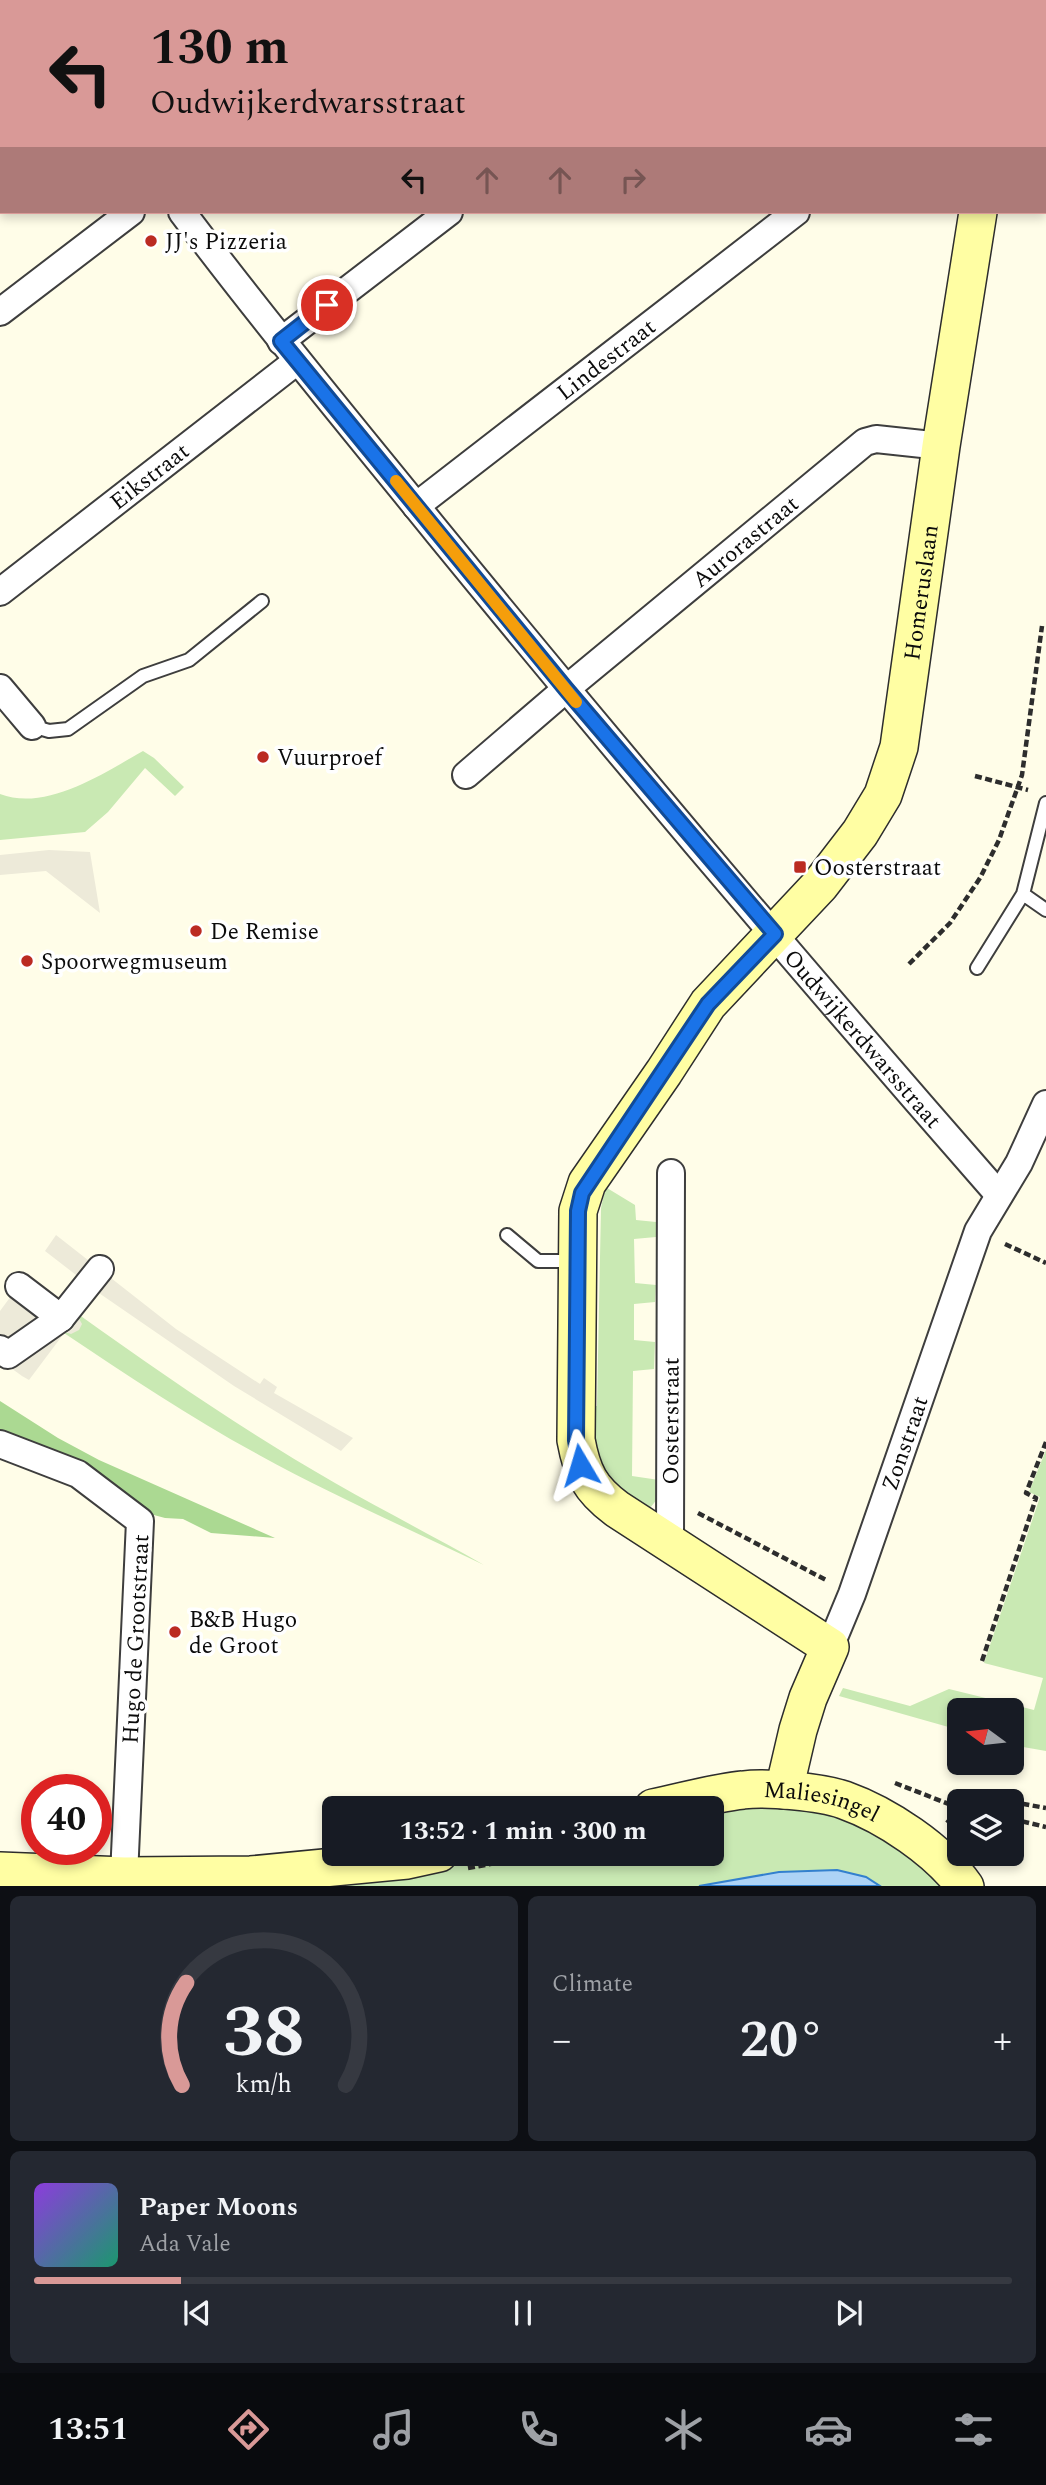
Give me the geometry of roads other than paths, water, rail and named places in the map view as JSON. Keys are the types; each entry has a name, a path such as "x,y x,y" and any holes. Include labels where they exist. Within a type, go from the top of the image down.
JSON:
{"street":[{"path":"0,312 128,214"},
{"name":"Oudwijkerdwarsstraat","path":"184,214 289,351 566,689 999,1195"},
{"name":"Eikstraat","path":"0,592 289,351 447,214"},
{"name":"Lindestraat","path":"416,506 793,214"},
{"name":"Homeruslaan","path":"775,934 820,885 860,833 883,795 899,747 978,214"},
{"name":"Aurorastraat","path":"566,689 865,442 876,439 942,446"},
{"path":"0,688 32,726"},
{"path":"466,775 566,689"},
{"path":"775,934 708,1004 587,1183 578,1211 576,1440 580,1465 603,1499 830,1647"},
{"name":"Zonstraat","path":"784,1790 808,1698 852,1594 978,1231 1019,1163 1046,1104"},
{"name":"Oosterstraat","path":"670,1543 671,1173"},
{"path":"0,1349 8,1355 61,1318 100,1269"},
{"path":"19,1286 61,1318"},
{"name":"Hugo de Grootstraat","path":"0,1444 78,1474 140,1521 124,1876"},
{"name":"Maliesingel","path":"710,1796 744,1789 784,1790 842,1799 870,1811 927,1847 965,1886"},
{"path":"0,1871 124,1876 251,1875 345,1866"}],"lane":[{"path":"32,726 49,731 68,729 143,676 189,660 262,601"},
{"path":"977,968 1023,894 1046,803"},
{"path":"1023,894 1046,910"},
{"path":"507,1235 538,1261 578,1261"}],"water":[{"path":"837,1870 866,1877 880,1886 699,1886 779,1872"}],"place":[{"name":"JJ's Pizzeria","path":"151,241"},
{"name":"Vuurproef","path":"263,757"},
{"name":"Oosterstraat","path":"800,867"},
{"name":"De Remise","path":"196,931"},
{"name":"Spoorwegmuseum","path":"27,961"},
{"name":"B&B Hugo de Groot","path":"175,1632"}]}
